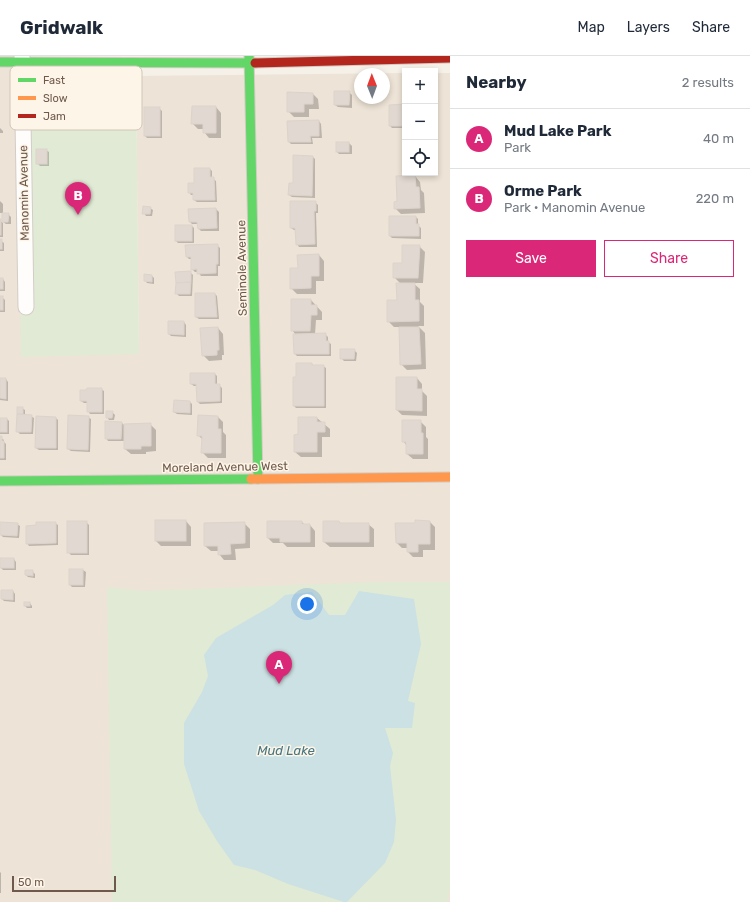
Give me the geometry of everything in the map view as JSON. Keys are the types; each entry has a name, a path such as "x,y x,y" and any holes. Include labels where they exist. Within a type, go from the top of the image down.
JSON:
{"street":[{"path":"0,62 22,59 249,60 450,58"},
{"name":"Seminole Avenue","path":"249,60 258,479"},
{"name":"Manomin Avenue","path":"23,130 26,307"},
{"name":"Moreland Avenue West","path":"0,481 450,477"}],"shaded area":[{"path":"0,56 15,56 19,66 10,66 10,130 46,130 139,354 137,130 142,130 142,76 354,74 354,104 390,104 390,73 402,73 402,176 438,176 438,73 450,73 450,902 0,902"}],"green space":[{"path":"17,130 137,130 139,354 21,357"},
{"path":"373,582 450,582 450,888 447,902 112,902 107,587 141,591"}],"water":[{"name":"Mud Lake","path":"359,591 414,599 421,644 408,701 415,703 412,728 385,728 393,753 390,766 396,820 394,842 385,863 347,902 344,902 288,884 255,870 234,865 217,841 199,811 184,764 184,723 202,692 208,676 204,655 216,638 273,605 285,595 312,592 329,615 345,615"}],"building":[{"path":"334,91 350,91 349,105 334,105"},
{"path":"287,92 313,93 313,104 304,104 304,112 287,112"},
{"path":"402,104 402,126 389,126 389,105"},
{"path":"192,106 216,106 216,133 203,133 203,124 191,124"},
{"path":"144,107 160,107 160,136 144,136"},
{"path":"319,120 319,136 310,136 311,142 288,142 287,121"},
{"path":"336,142 349,142 349,152 336,152"},
{"path":"36,149 47,149 47,164 36,164"},
{"path":"293,155 313,156 312,196 288,195 289,183 293,183"},
{"path":"194,168 210,168 210,177 214,177 215,200 193,200 193,193 188,193 188,183 194,183"},
{"path":"396,176 415,176 416,187 419,187 420,208 394,209 394,202 397,201"},
{"path":"290,201 316,201 316,211 314,211 315,244 296,245 295,228 290,228"},
{"path":"143,206 151,207 150,214 142,214"},
{"path":"216,208 217,228 198,229 197,222 189,222 188,209"},
{"path":"2,213 9,213 8,222 2,222"},
{"path":"389,216 416,216 416,224 419,224 419,236 389,236"},
{"path":"1,219 1,235 0,235"},
{"path":"175,225 192,225 192,241 175,241"},
{"path":"0,239 2,239 2,249 0,249"},
{"path":"218,244 218,264 216,264 216,273 197,274 197,269 191,270 191,257 186,257 185,245"},
{"path":"402,245 420,245 418,278 393,278 393,263 402,263"},
{"path":"319,254 319,276 311,276 311,288 290,289 290,268 298,268 297,255"},
{"path":"191,271 191,282 176,283 175,272"},
{"path":"144,274 152,275 152,282 144,281"},
{"path":"0,278 3,278 3,289 0,289"},
{"path":"191,282 190,294 175,294 176,283"},
{"path":"396,283 415,283 415,300 419,300 419,321 387,322 387,300 397,300"},
{"path":"195,293 215,293 217,317 195,317"},
{"path":"0,296 3,296 3,310 0,310"},
{"path":"291,299 311,299 311,305 317,305 317,315 311,315 310,331 291,331"},
{"path":"168,321 184,321 184,335 168,334"},
{"path":"218,327 219,350 217,350 217,355 202,356 200,328"},
{"path":"399,327 419,327 421,364 400,365"},
{"path":"326,333 326,341 329,341 329,354 294,354 293,334"},
{"path":"340,349 355,349 354,359 340,359"},
{"path":"296,363 324,365 324,406 293,406 293,377 296,377"},
{"path":"190,373 215,373 215,384 220,384 220,401 197,402 196,384 190,384"},
{"path":"396,377 417,377 417,389 422,389 422,411 396,410"},
{"path":"0,378 6,378 6,399 0,398"},
{"path":"87,388 102,388 102,412 87,412 87,401 80,401 80,390 86,390"},
{"path":"174,400 190,401 190,413 173,412"},
{"path":"17,407 23,407 23,414 17,414"},
{"path":"106,411 113,411 112,418 106,418"},
{"path":"17,414 32,415 31,432 16,432"},
{"path":"68,415 89,416 88,450 67,449"},
{"path":"198,415 218,416 218,429 221,429 221,453 201,453 202,436 197,436"},
{"path":"36,416 56,417 56,448 35,448"},
{"path":"298,417 317,417 317,422 325,422 325,432 317,432 317,452 294,452 294,435 298,434"},
{"path":"0,418 7,418 7,432 0,432"},
{"path":"402,420 421,420 421,433 423,433 423,454 406,454 406,442 402,442"},
{"path":"105,421 122,422 121,439 105,439"},
{"path":"151,423 151,446 141,446 141,449 124,449 124,424"},
{"path":"0,436 2,436 2,441 4,441 4,458 0,458"},
{"path":"155,520 186,520 186,541 155,541"},
{"path":"415,520 430,521 430,544 418,544 418,552 407,552 407,543 396,543 395,523 415,523"},
{"path":"67,521 87,521 87,553 67,553"},
{"path":"267,521 302,521 302,524 310,524 310,542 280,542 280,538 267,538"},
{"path":"323,521 339,521 340,523 369,523 369,542 323,542"},
{"path":"0,522 18,523 17,536 0,535"},
{"path":"36,522 56,522 56,543 26,544 26,526 36,525"},
{"path":"245,522 245,543 230,544 231,554 218,555 218,546 204,546 204,523"},
{"path":"0,558 14,558 14,568 0,568"},
{"path":"69,569 83,569 83,585 69,585"},
{"path":"25,570 33,570 33,576 25,575"},
{"path":"1,590 13,590 13,600 1,599"},
{"path":"24,602 30,602 30,606 24,606"}],"traffic: fast":[{"path":"249,56 258,479"},
{"path":"0,62 255,63"},
{"path":"0,481 251,479"}],"traffic: slow":[{"path":"251,479 450,477"}],"traffic: jam":[{"path":"255,63 450,58"}],"place":[{"name":"Orme Park","path":"78,215"},
{"name":"Mud Lake Park","path":"279,684"}]}
